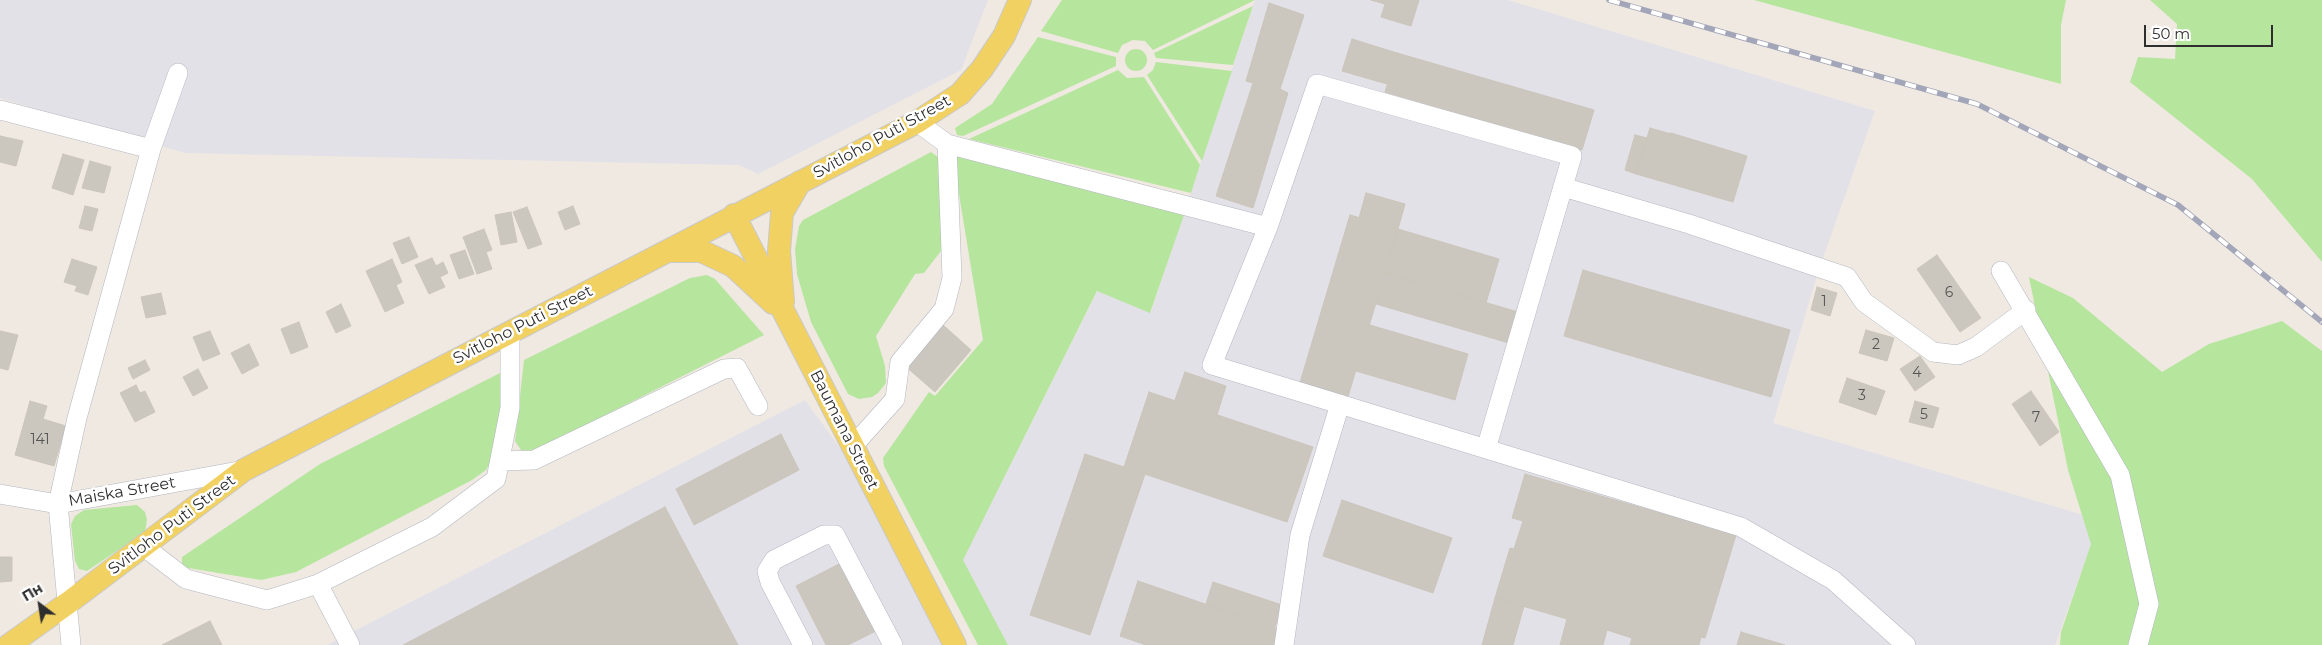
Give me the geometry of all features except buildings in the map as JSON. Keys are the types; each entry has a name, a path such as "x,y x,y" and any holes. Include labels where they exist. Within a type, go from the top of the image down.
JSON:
{"main road":[{"name":"Svitloho Puti Street","path":"9,645 68,603 244,470 664,251 917,122 960,94 982,69 1004,36 1020,0"},
{"path":"784,313 779,251 782,213 800,182"},
{"name":"Baumana Street","path":"734,215 955,645"},
{"path":"664,251 700,251 733,266 784,313"}],"street":[{"path":"71,645 58,504 77,418 151,149 178,73"},
{"path":"1486,449 1572,156 1317,84 1268,227 1212,365 1340,404 1486,449 1741,527 1833,580 1906,645"},
{"path":"0,110 151,149"},
{"path":"917,122 947,144 1268,227"},
{"path":"852,447 895,399 900,362 944,308 952,278 947,144"},
{"path":"1563,187 1689,224 1847,277 1864,302 1933,352 1958,355 1976,347 2026,310"},
{"path":"2001,271 2026,310 2120,475 2149,604 2138,645"},
{"path":"143,546 186,579 267,600 318,584 432,527 496,479 510,408 510,332"},
{"path":"500,461 534,460 724,370 737,368 758,406"},
{"path":"1284,645 1300,535 1340,404"},
{"name":"Maiska Street","path":"0,494 58,504 244,470"},
{"path":"803,645 770,582 767,571 774,560 824,535 835,534 893,645"},
{"path":"318,584 350,645"}],"shaded area":[{"path":"0,0 988,0 961,70 758,174 739,165 185,153 0,98"},
{"path":"1255,0 1508,0 1875,111 1819,269 1773,423 2100,520 2055,645 1008,645 962,561 1098,290 1151,312"},
{"path":"805,400 843,452 943,645 327,645"}],"green space":[{"path":"1062,0 1255,0 1153,50 1145,41 1133,40 1122,45 1118,53 1041,31"},
{"path":"1754,0 2066,0 2061,25 2061,84"},
{"path":"2150,0 2322,0 2322,262 2252,179 2130,82 2138,57 2175,59 2177,24"},
{"path":"1253,6 1233,65 1156,58 1154,53"},
{"path":"1038,37 1116,57 1116,66 963,136 957,135 955,128 992,104"},
{"path":"1136,49 1144,52 1147,60 1144,68 1136,71 1128,68 1125,60 1128,52"},
{"path":"1156,62 1232,71 1202,161 1147,75 1153,70"},
{"path":"1118,70 1127,78 1144,77 1200,165 1191,193 969,139"},
{"path":"931,152 939,158 941,168 941,251 924,273 915,274 876,336 885,366 886,383 872,397 859,399 848,394 811,322 797,274 795,249 799,226 803,220"},
{"path":"952,152 1185,212 1150,313 1097,291 963,560 1008,645 978,645 884,466 883,458 929,392 935,396 983,340"},
{"path":"707,275 715,279 764,335 530,453 523,453 515,441 524,360 690,278"},
{"path":"2029,277 2073,298 2162,372 2209,344 2282,321 2322,351 2322,645 2060,645 2061,632 2091,544 2068,470"},
{"path":"506,370 493,458 486,470 472,480 296,572 261,580 182,567 182,557 320,464"},
{"path":"137,505 145,512 147,520 145,532 87,571 79,569 75,561 71,524 75,516 84,510"}],"railway":[{"path":"1609,0 1977,104 2178,205 2322,322"}]}
